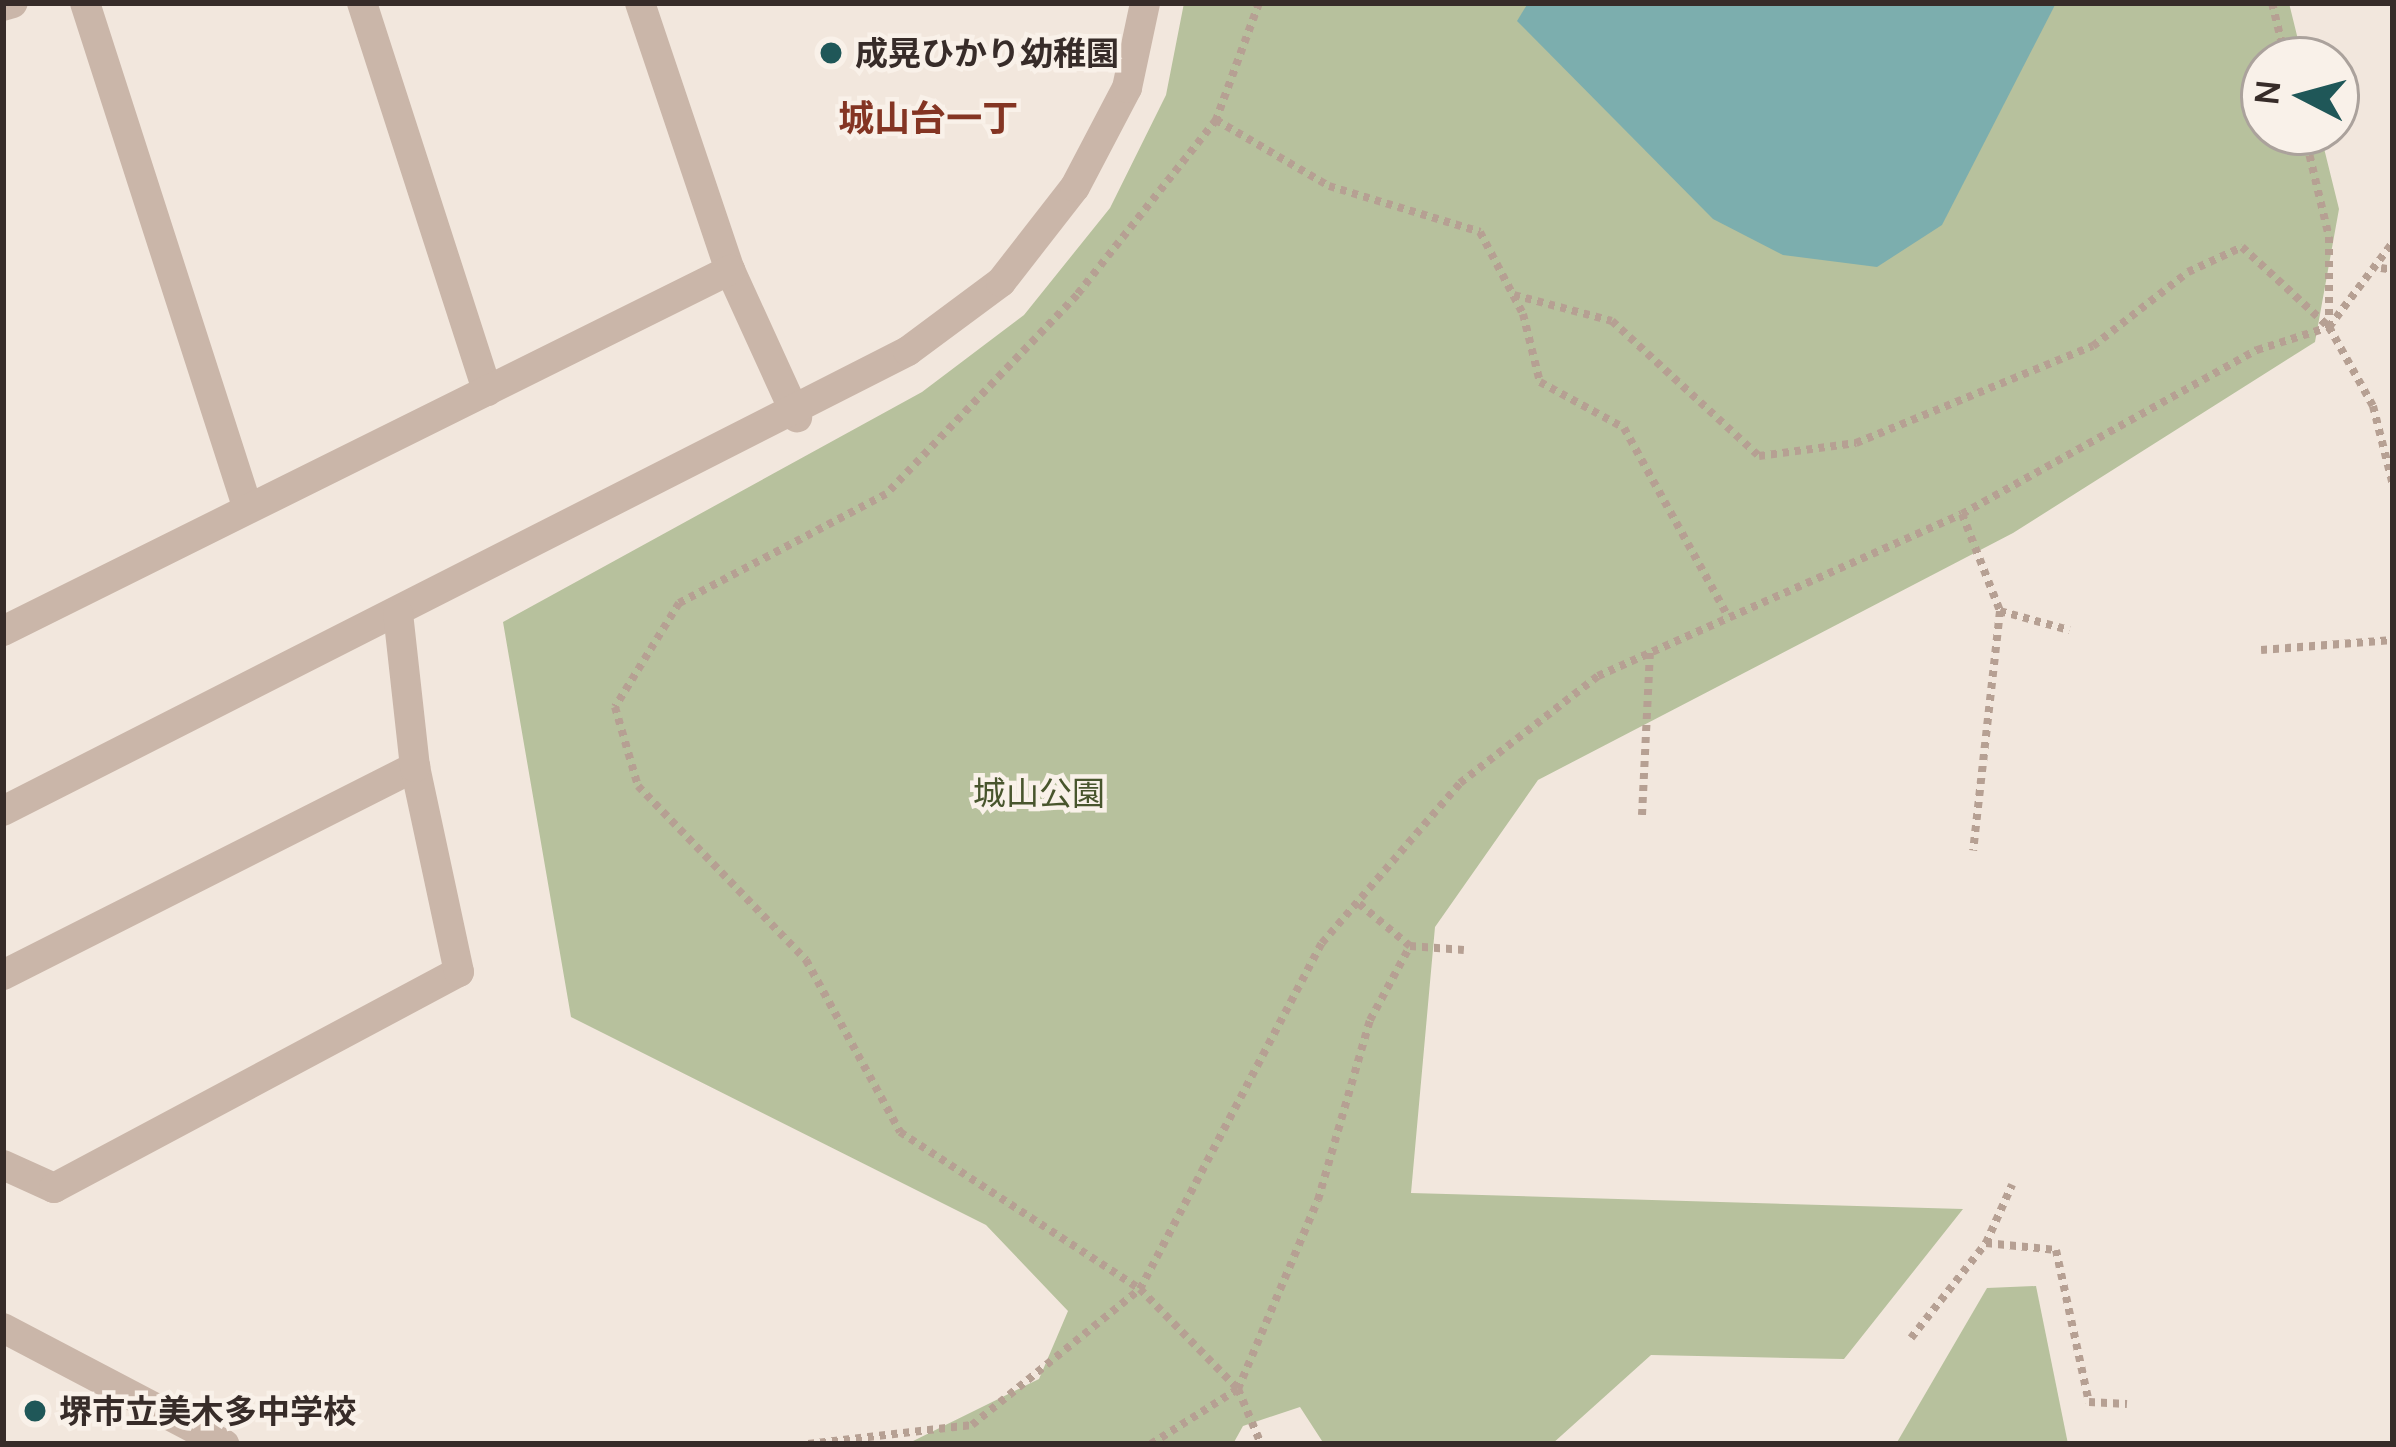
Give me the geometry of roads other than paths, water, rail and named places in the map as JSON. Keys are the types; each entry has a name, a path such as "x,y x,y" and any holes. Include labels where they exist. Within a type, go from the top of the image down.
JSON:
{"street":[{"path":"3,6 13,3"},
{"path":"86,3 247,506"},
{"path":"362,3 487,391"},
{"path":"640,3 730,270 797,417"},
{"path":"3,811 797,417 1000,282 1075,188 1117,108 1145,3"},
{"path":"4,627 730,270"},
{"path":"3,1165 54,1188 459,972 415,767 398,614"},
{"path":"3,975 415,767"},
{"path":"3,1328 224,1444"}],"water":[{"path":"1528,3 2056,3 1942,225 1877,267 1783,255 1713,219 1517,21"}],"place":[{"name":"成晃ひかり幼稚園","path":"831,53"},
{"name":"堺市立美木多中学校","path":"35,1411"}],"district":[{"name":"城山台一丁","path":"928,118"}],"park label":[{"name":"城山公園","path":"1039,793"}]}
